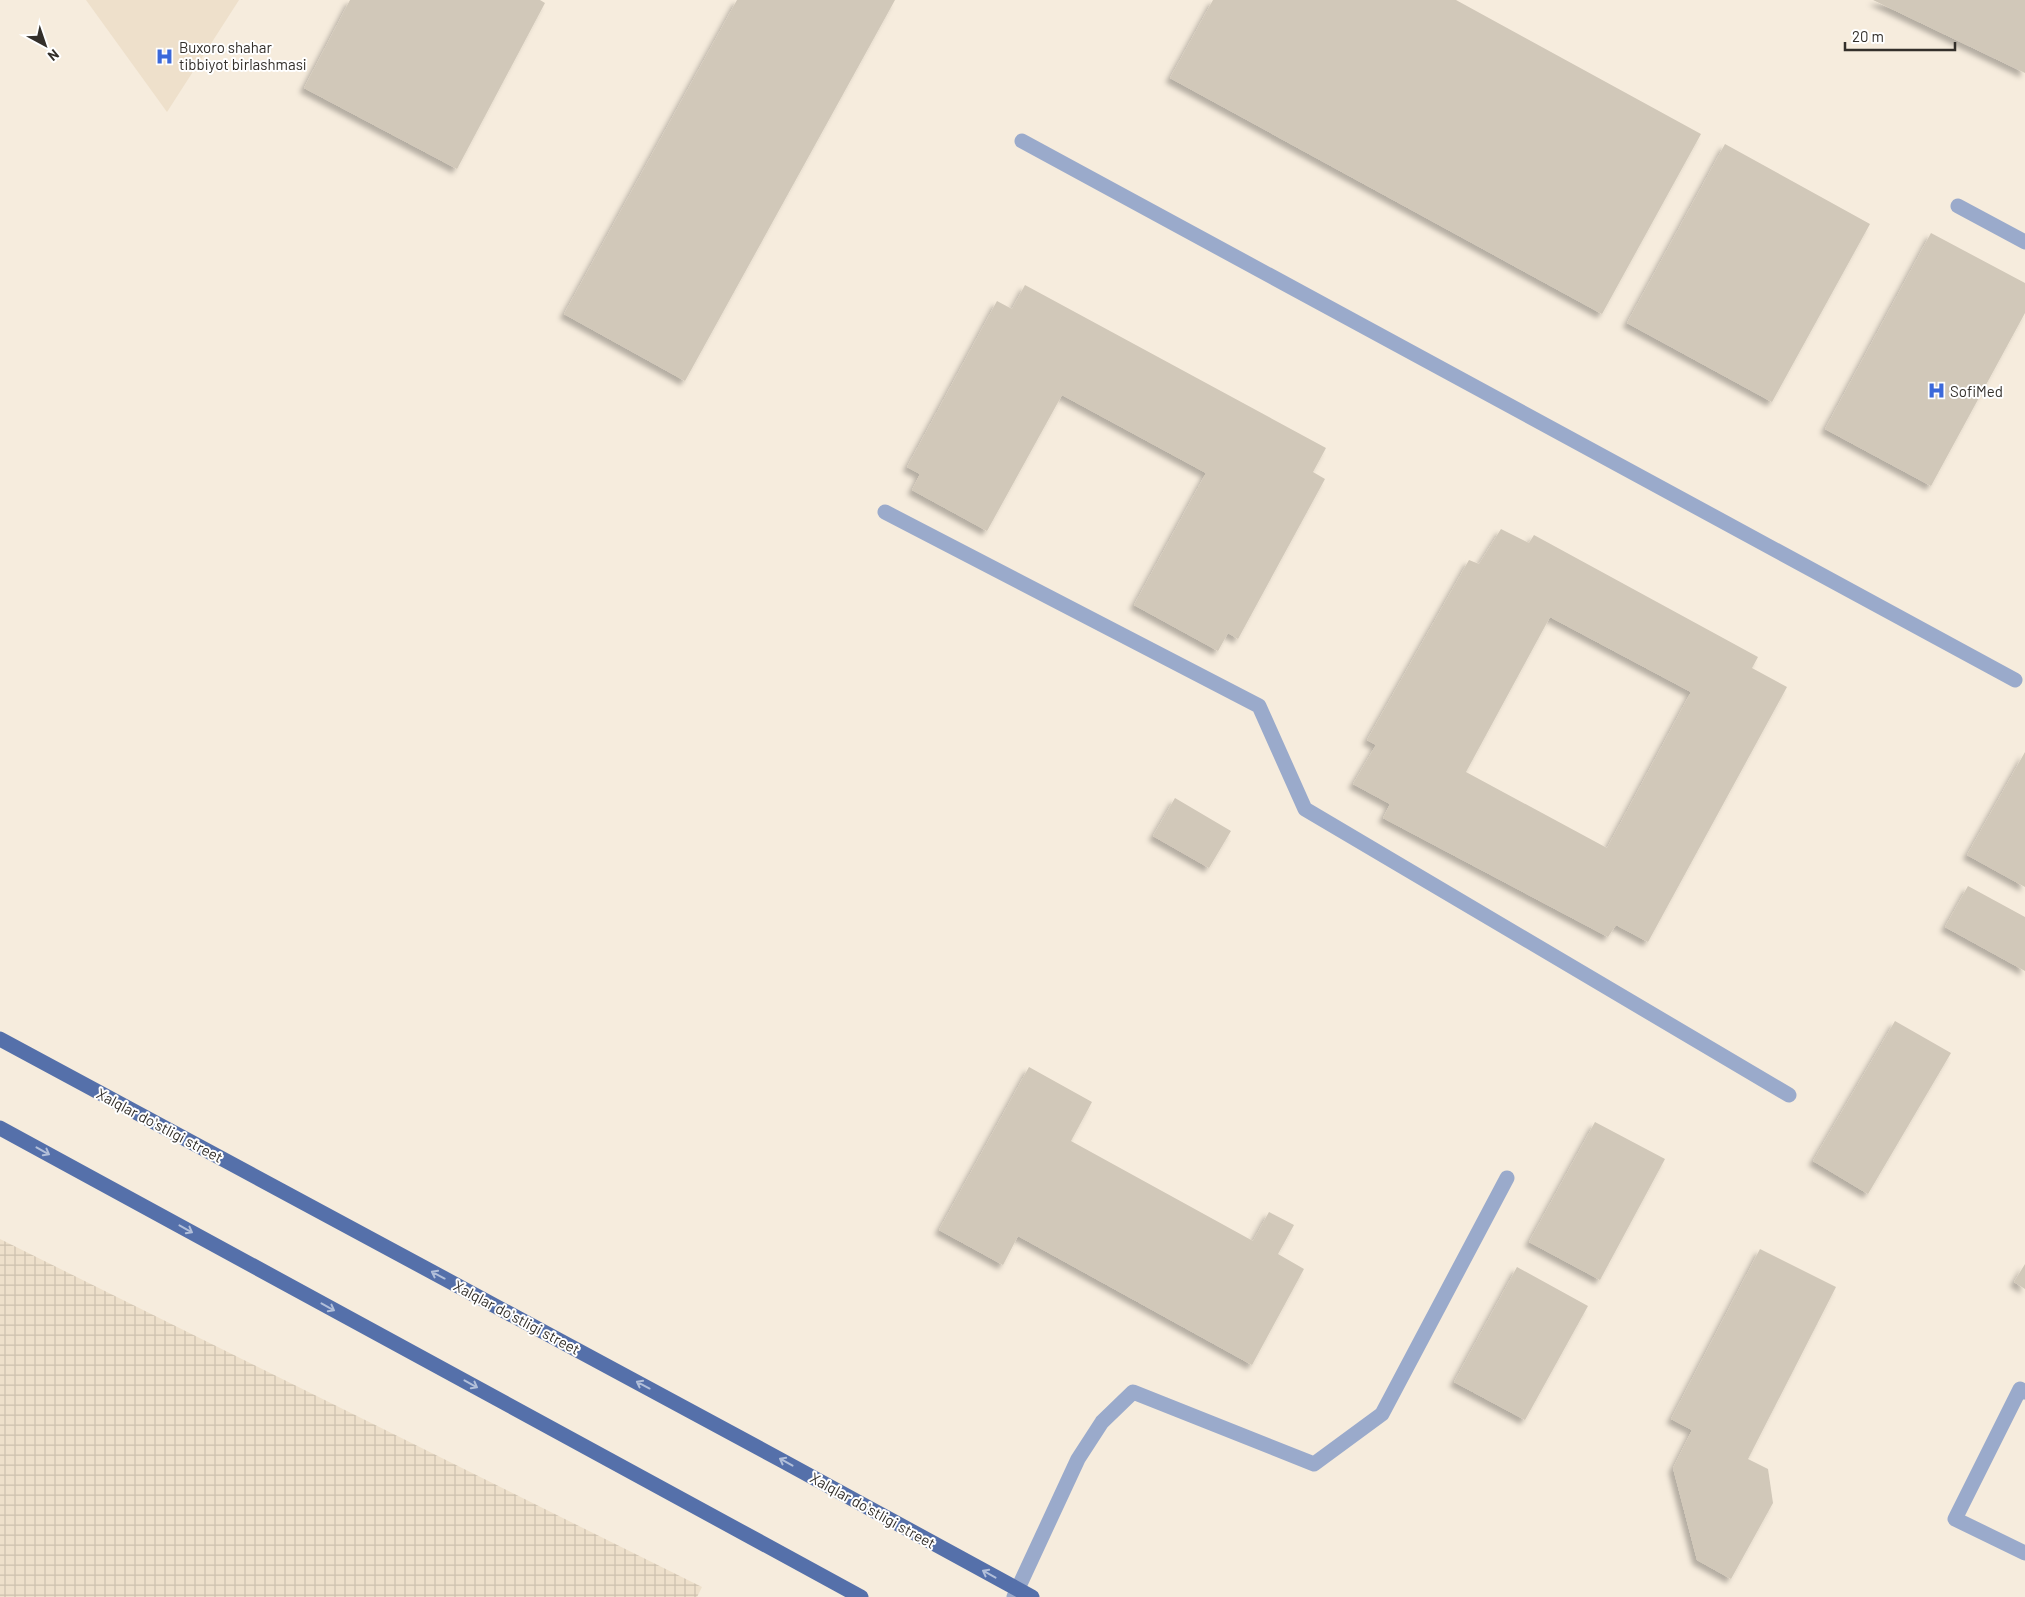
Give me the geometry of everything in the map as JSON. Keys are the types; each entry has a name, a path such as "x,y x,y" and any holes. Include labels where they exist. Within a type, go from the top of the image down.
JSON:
{"main road":[{"name":"Xalqlar doʻstligi street","path":"0,1039 773,1455 1016,1593 1032,1597"},
{"path":"0,1128 861,1597"}],"lane":[{"path":"1022,141 2015,680"},
{"path":"1958,206 2025,242"},
{"path":"885,512 1259,706 1306,809 1789,1095"},
{"path":"1016,1593 1078,1459 1102,1422 1133,1392 1314,1464 1347,1442 1382,1414 1507,1178"},
{"path":"2025,1392 2020,1389 1955,1519 2025,1553"}],"shaded area":[{"name":"Buxoro shahar tibbiyot birlashmasi","path":"86,0 239,0 167,112"},
{"path":"0,1239 702,1587 697,1597 0,1597"}],"building":[{"path":"350,0 540,0 545,3 457,169 304,88"},
{"path":"737,0 895,0 685,381 564,314"},
{"path":"1213,0 1456,0 1701,134 1602,314 1170,78"},
{"path":"1873,0 2025,0 2025,73"},
{"path":"1725,144 1870,224 1772,402 1627,323"},
{"path":"1931,233 2025,283 2025,313 1931,486 1825,429"},
{"path":"1025,285 1326,448 1313,472 1325,479 1238,639 1228,633 1218,651 1134,605 1206,473 1062,395 987,531 912,490 920,474 907,467 997,301 1012,309"},
{"path":"1501,529 1529,543 1534,535 1758,657 1752,668 1787,687 1648,942 1616,925 1608,937 1383,818 1390,804 1353,784 1376,745 1367,740 1469,560 1479,564","holes":["1550,617 1691,692 1607,848 1466,772"]},
{"path":"2025,752 2025,887 1967,855"},
{"path":"1175,798 1231,831 1209,868 1153,836"},
{"path":"1968,886 2025,917 2025,971 1945,927"},
{"path":"1895,1021 1951,1053 1868,1194 1813,1161"},
{"path":"1029,1067 1092,1102 1071,1141 1253,1241 1269,1212 1294,1225 1278,1254 1304,1269 1252,1365 1018,1236 1003,1265 939,1230"},
{"path":"1595,1122 1665,1159 1600,1280 1529,1242"},
{"path":"1760,1249 1836,1287 1748,1459 1768,1469 1773,1503 1731,1579 1697,1560 1673,1468 1692,1430 1671,1419"},
{"path":"2025,1264 2025,1289 2014,1282"},
{"path":"1517,1267 1588,1306 1525,1420 1454,1382"}],"place":[{"name":"Buxoro shahar tibbiyot birlashmasi","path":"165,56"},
{"name":"SofiMed","path":"1936,391"}]}
